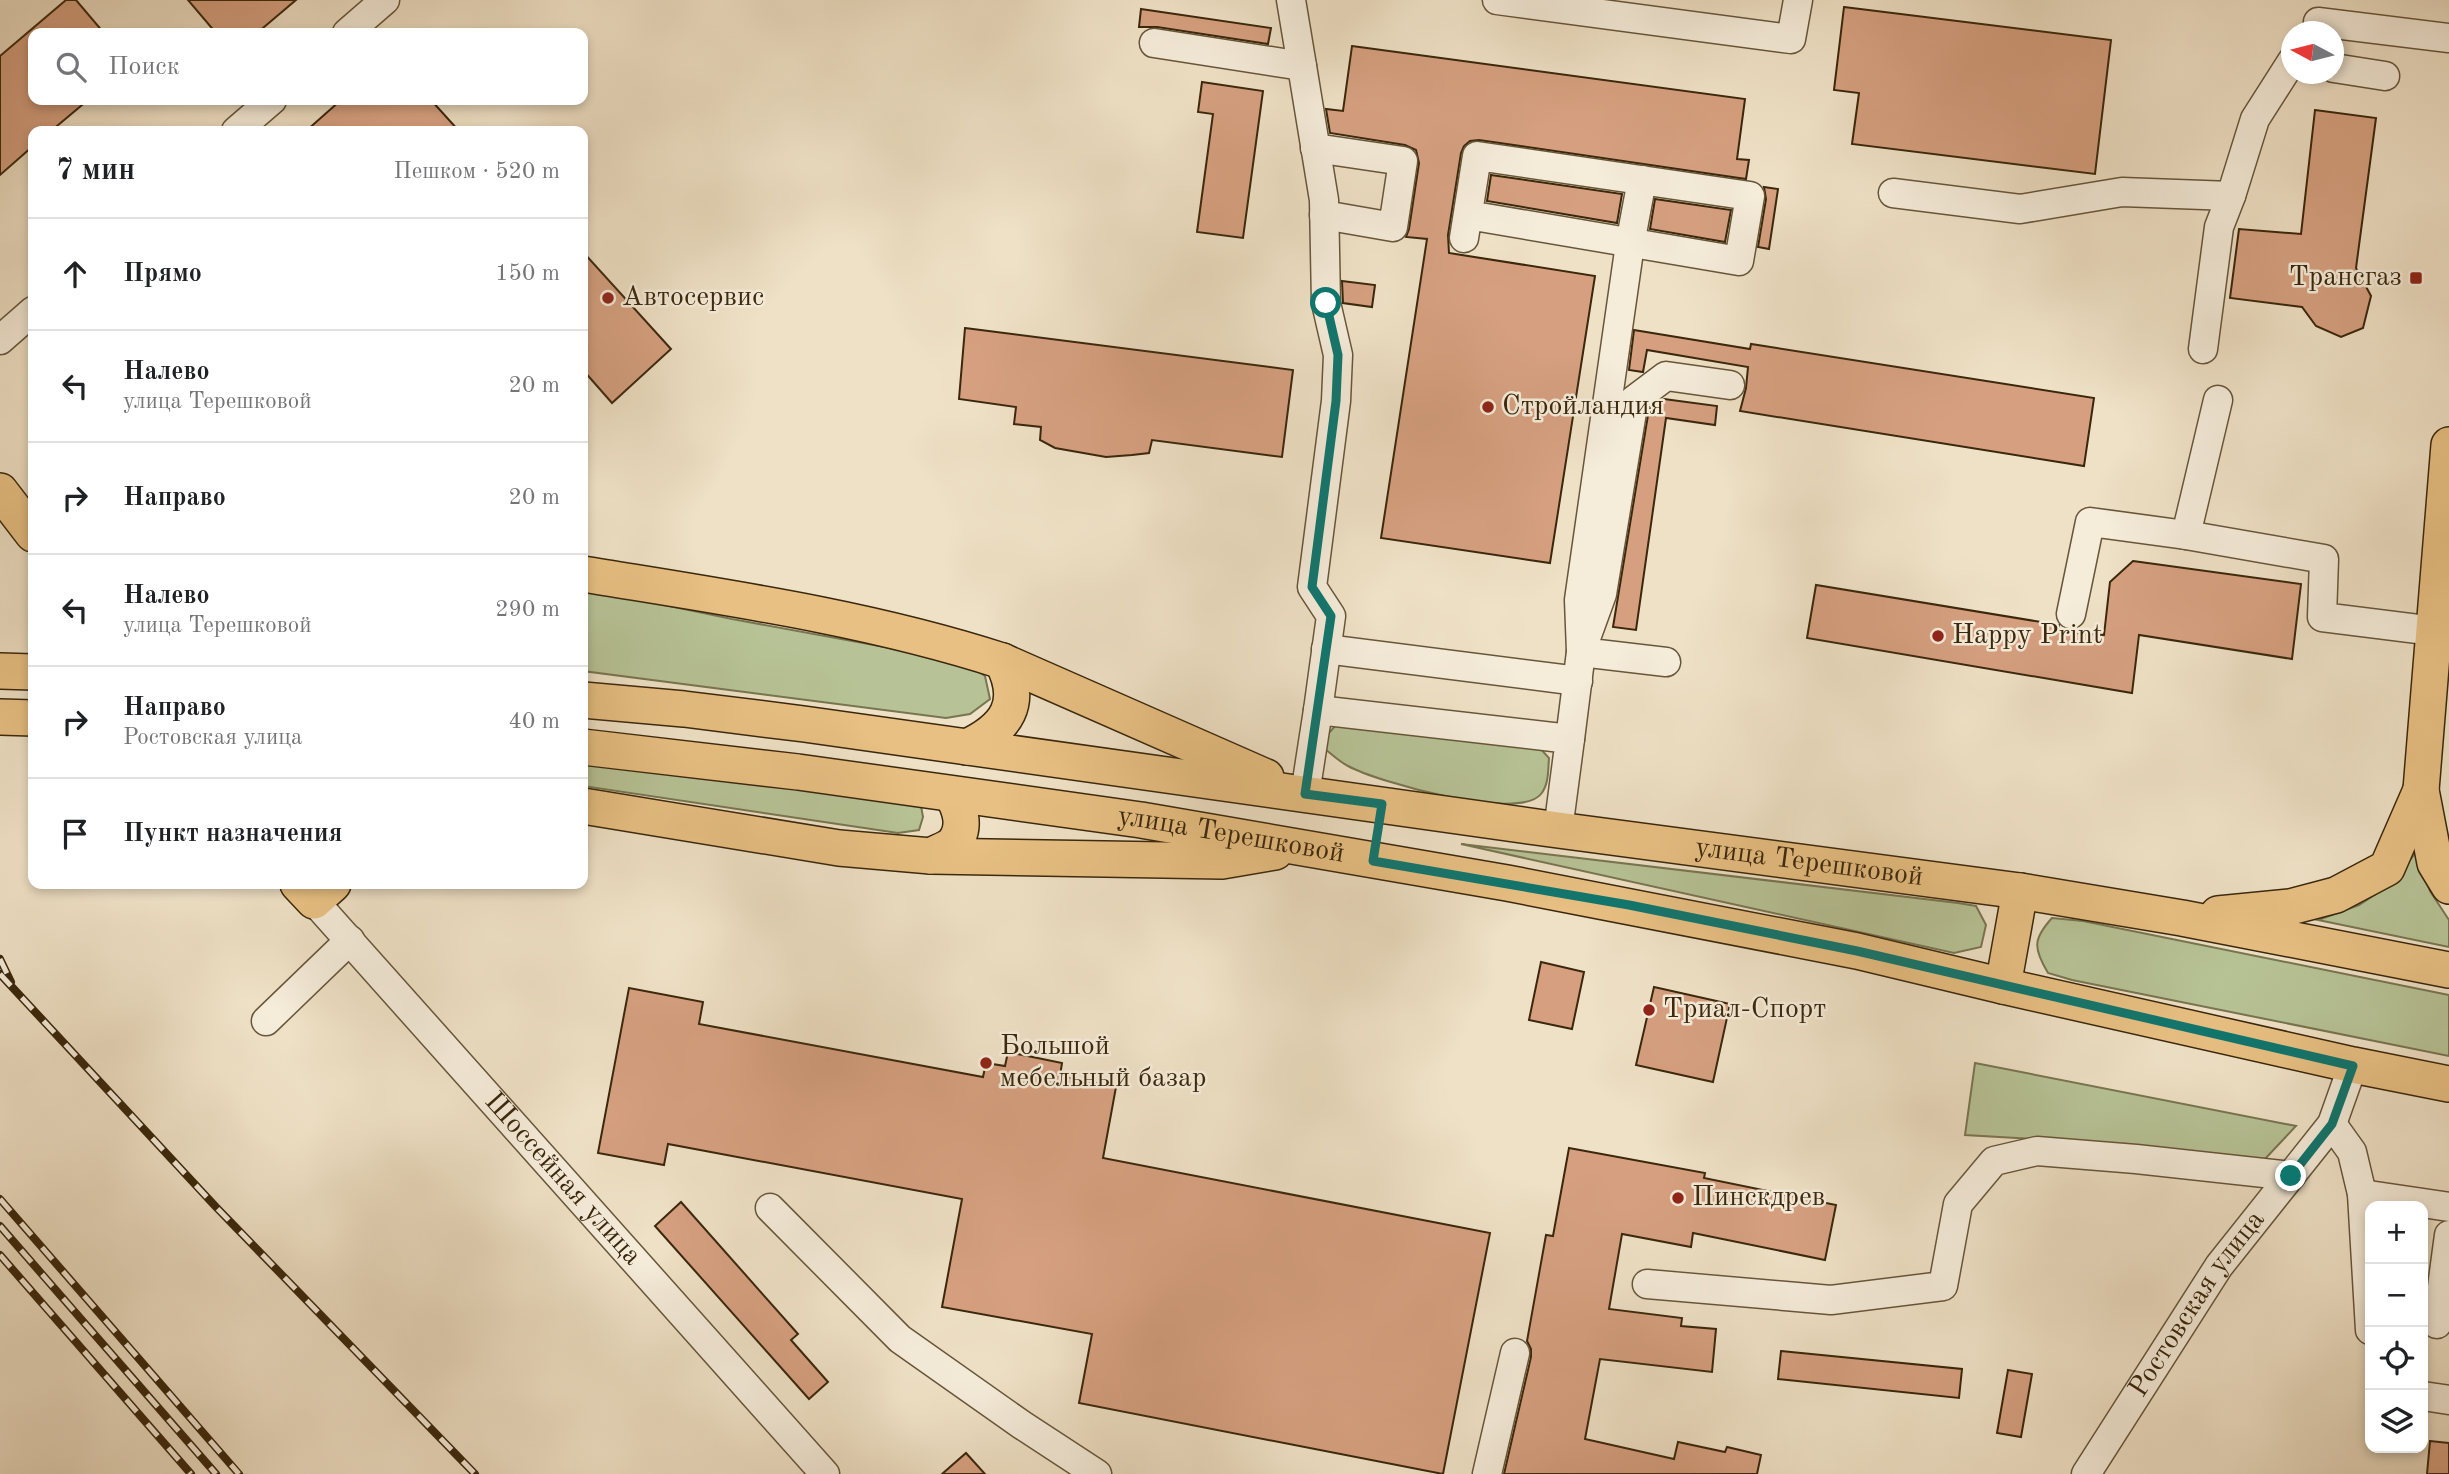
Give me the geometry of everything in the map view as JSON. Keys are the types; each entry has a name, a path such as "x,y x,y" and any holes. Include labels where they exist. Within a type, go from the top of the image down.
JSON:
{"main road":[{"path":"2182,918 2290,907 2336,895 2387,868 2421,790 2438,731 2434,631 2449,445"},
{"path":"0,491 28,527"},
{"path":"588,575 820,615 925,638 1002,661 1305,794"},
{"path":"968,747 989,736 1003,723 1009,707 1010,677 1002,661"},
{"path":"0,671 28,672"},
{"name":"улица Терешковой","path":"588,700 697,710 1558,830 2020,891 2182,918 2449,970"},
{"path":"0,717 28,718"},
{"name":"улица Терешковой","path":"588,748 798,772 1141,820 1670,913 1857,951 2353,1066 2449,1084"},
{"path":"2421,790 2435,863 2449,886"},
{"path":"931,856 952,845 960,833 962,819 959,806 952,795"},
{"path":"1373,861 1382,804"},
{"path":"588,807 839,848 931,856 1222,861 1298,848"},
{"path":"2003,986 2020,891"}],"street":[{"path":"353,28 385,0"},
{"path":"1291,0 1324,200 1326,303 1338,355 1336,401 1312,587 1331,616 1305,794"},
{"path":"1497,0 1791,39 1798,0"},
{"path":"2319,18 2449,38"},
{"path":"1154,43 1302,66"},
{"path":"2344,70 2385,76"},
{"path":"2203,349 2219,227 2255,119 2281,77"},
{"path":"242,126 266,105"},
{"path":"1315,148 1403,161 1393,227 1324,215"},
{"path":"1476,156 1642,180 1750,196 1739,261 1630,244 1466,227 1476,156"},
{"path":"1558,830 1581,652 1579,600 1630,244 1642,180"},
{"path":"1893,193 2020,209 2122,192 2231,196"},
{"path":"0,340 28,315"},
{"path":"1581,652 1602,594 1634,400 1666,376 1730,385"},
{"path":"2186,535 2218,400"},
{"path":"2071,614 2090,522 2186,535 2324,559 2322,617 2434,631"},
{"path":"1326,649 1578,681"},
{"path":"1581,652 1667,662"},
{"path":"1318,710 1570,739"},
{"name":"Шоссейная улица","path":"315,889 350,940 825,1474"},
{"path":"266,1021 350,940"},
{"name":"Ростовская улица","path":"2086,1474 2219,1266 2332,1124 2353,1066"},
{"path":"2332,1124 2352,1152 2362,1194 2370,1327"},
{"path":"1647,1284 1831,1300 1944,1286 1958,1204 1994,1161 2037,1152 2136,1159 2291,1176"},
{"path":"2362,1194 2449,1207"},
{"path":"770,1208 901,1339 1022,1425 1097,1474"},
{"path":"2437,1324 2449,1235"},
{"path":"1488,1474 1515,1353"},
{"path":"2428,1397 2449,1400"}],"green space":[{"path":"588,589 732,619 961,661 985,676 990,699 970,714 946,718 588,672"},
{"path":"1337,724 1539,747 1549,758 1547,781 1541,794 1528,801 1506,804 1478,802 1416,789 1364,773 1345,764 1326,750 1327,735"},
{"path":"588,762 614,763 921,806 923,817 919,830 898,833 588,787"},
{"path":"1461,844 1958,903 1976,906 1986,925 1981,947 1954,953"},
{"path":"2416,852 2430,891 2449,920 2449,947 2318,920 2359,905 2394,882"},
{"path":"2052,918 2083,921 2449,995 2449,1056 2048,973 2037,944 2041,932"},
{"path":"1975,1063 2296,1126 2265,1159 1965,1135"}],"building":[{"path":"66,0 76,0 100,28 33,28"},
{"path":"188,0 296,0 263,28 212,28"},
{"path":"1844,7 2111,40 2095,174 1852,144 1859,93 1834,90"},
{"path":"1141,9 1271,28 1268,44 1157,27 1139,27"},
{"path":"28,32 28,105 82,105 57,126 28,126 28,150 0,175 0,56"},
{"path":"1352,46 1745,99 1737,159 1749,160 1746,179 1479,140 1470,141 1461,153 1448,235 1449,253 1595,276 1550,563 1381,538 1427,239 1406,237 1419,163 1416,150 1405,145 1330,133 1326,109 1343,111"},
{"path":"1202,82 1263,91 1243,238 1197,232 1213,114 1198,112"},
{"path":"335,105 436,105 454,126 312,126"},
{"path":"2315,110 2376,118 2356,268 2371,296 2363,328 2341,337 2316,326 2302,307 2230,298 2239,229 2301,234"},
{"path":"1491,175 1622,194 1617,223 1487,201"},
{"path":"1764,187 1778,189 1769,249 1758,247 1766,199"},
{"path":"1655,199 1731,210 1725,242 1650,229"},
{"path":"588,258 671,349 612,403 588,376"},
{"path":"1342,281 1375,285 1372,307 1343,303"},
{"path":"965,328 1293,370 1282,457 1152,440 1149,453 1132,455 1106,457 1055,448 1040,440 1041,427 1014,424 1016,407 959,399"},
{"path":"1634,330 1750,349 1751,344 2094,398 2084,466 1740,411 1748,367 1647,350 1643,372 1629,370"},
{"path":"1664,399 1717,406 1715,425 1666,418 1636,630 1613,627 1649,409"},
{"path":"2133,561 2301,584 2292,659 2139,635 2132,693 1807,638 1816,585 2059,625 2058,632 2104,635 2110,582"},
{"path":"1541,962 1584,972 1572,1029 1529,1020"},
{"path":"1654,987 1730,1004 1713,1082 1636,1065"},
{"path":"629,988 703,1002 699,1024 983,1077 986,1063 1005,1066 1008,1052 1062,1063 1060,1076 1116,1087 1103,1158 1490,1233 1443,1474 1079,1403 1092,1334 942,1307 962,1199 668,1144 664,1165 598,1153"},
{"path":"1569,1148 1705,1173 1704,1178 1836,1205 1825,1260 1693,1233 1691,1247 1622,1234 1609,1309 1682,1318 1681,1326 1716,1329 1712,1372 1600,1359 1585,1439 1674,1459 1678,1442 1725,1452 1727,1447 1761,1455 1757,1474 1504,1474 1531,1357 1527,1341 1546,1235 1553,1236"},
{"path":"681,1202 798,1334 791,1340 828,1382 809,1399 655,1226"},
{"path":"1781,1351 1962,1369 1959,1398 1778,1379"},
{"path":"2008,1370 2032,1374 2021,1437 1997,1433"},
{"path":"2430,1441 2449,1443 2449,1474 2427,1474"},
{"path":"966,1453 985,1474 942,1474"}],"railway":[{"path":"0,959 11,982"},
{"path":"0,974 216,1207 475,1474"},
{"path":"0,1199 239,1474"},
{"path":"0,1226 216,1474"},
{"path":"0,1255 191,1474"}],"place":[{"name":"Трансгаз","path":"2416,278"},
{"name":"Автосервис","path":"608,298"},
{"name":"Стройландия","path":"1488,407"},
{"name":"Happy Print","path":"1938,636"},
{"name":"Триал-Спорт","path":"1649,1010"},
{"name":"Большой мебельный базар","path":"986,1063"},
{"name":"Пинскдрев","path":"1678,1198"}],"route":[{"path":"1326,303 1338,355 1336,401 1312,587 1331,616 1305,794 1382,804 1373,861 1629,905 1857,951 2353,1066 2332,1124 2291,1176"}]}
